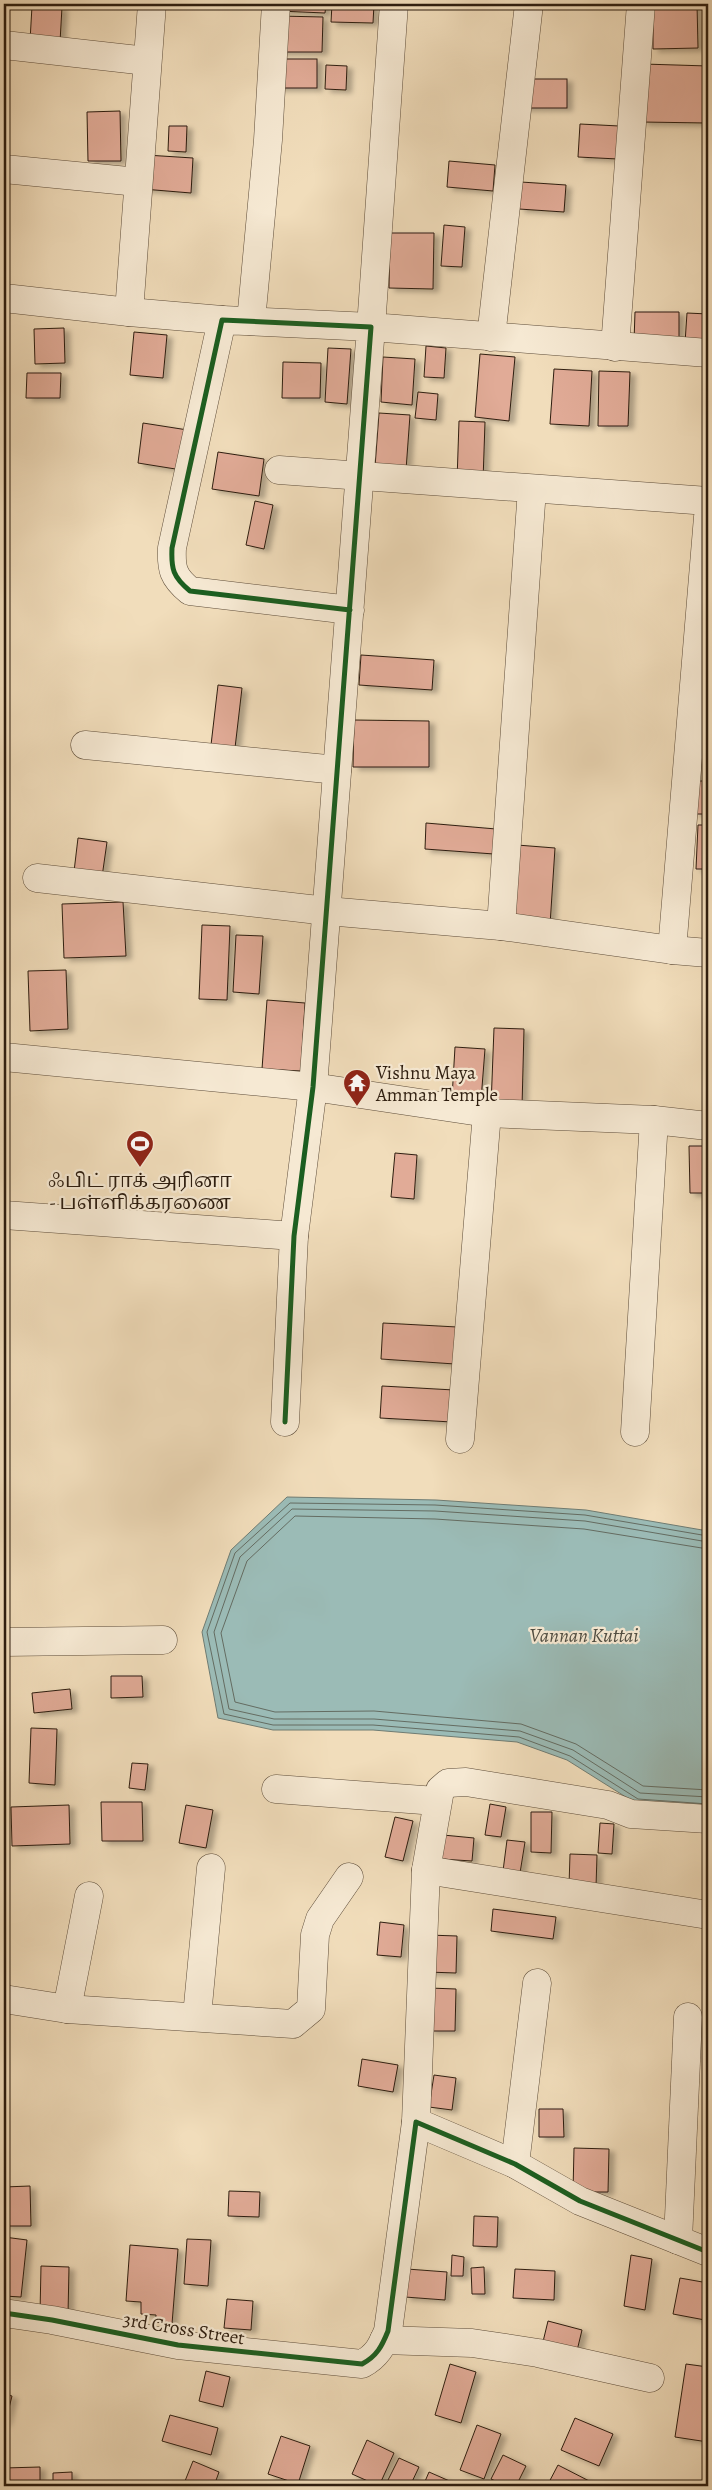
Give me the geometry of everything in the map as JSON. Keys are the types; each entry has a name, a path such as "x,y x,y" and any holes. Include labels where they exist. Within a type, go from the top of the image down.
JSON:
{"street":[{"path":"129,312 152,4"},
{"path":"251,321 268,140 276,4"},
{"path":"285,1422 294,1236 312,1087 327,912 394,4"},
{"path":"491,337 529,4"},
{"path":"614,347 641,4"},
{"path":"4,44 147,61"},
{"path":"4,168 138,182"},
{"path":"4,298 222,320 371,327 708,353"},
{"path":"222,320 172,548 171,565 178,580 190,591 350,610"},
{"path":"279,470 708,501"},
{"path":"501,926 532,488"},
{"path":"672,950 708,517"},
{"path":"85,745 338,770"},
{"path":"37,878 327,912 501,926 672,950 708,953"},
{"path":"4,1057 312,1087 487,1113 654,1120 708,1126"},
{"path":"460,1439 487,1113"},
{"path":"635,1432 654,1120"},
{"path":"4,1215 294,1236"},
{"path":"4,1642 163,1640"},
{"path":"650,2378 538,2353 472,2343 384,2340 391,2313 416,2122 426,1870 436,1801 440,1790 448,1783 466,1782 608,1805 631,1814 708,1819"},
{"path":"276,1789 436,1801"},
{"path":"197,2016 210,1868"},
{"path":"426,1870 670,1911 708,1915"},
{"path":"4,1999 67,2009 197,2016 293,2024 311,2009 315,1935 320,1919 349,1877"},
{"path":"67,2009 89,1896"},
{"path":"516,2164 537,1983"},
{"path":"678,2240 688,2017"},
{"path":"416,2122 516,2164 580,2200 708,2252"},
{"name":"3rd Cross Street","path":"4,2314 52,2320 178,2345 362,2364 371,2359 384,2340"}],"water":[{"name":"Vannan Kuttai","path":"287,1497 436,1500 586,1510 708,1531 708,1809 637,1804 567,1760 517,1742 373,1730 273,1730 218,1718 202,1632 231,1550"}],"building":[{"path":"280,4 326,4 325,13 279,11"},
{"path":"332,4 374,4 373,23 331,22"},
{"path":"653,4 697,4 698,48 653,49"},
{"path":"32,6 62,7 60,42 30,41"},
{"path":"279,16 323,17 322,52 278,52"},
{"path":"277,59 317,59 317,88 277,88"},
{"path":"643,64 708,66 707,123 642,122"},
{"path":"326,65 347,66 346,90 325,89"},
{"path":"523,79 567,79 567,108 523,108"},
{"path":"120,111 121,161 88,161 87,112"},
{"path":"580,124 619,126 618,159 578,157"},
{"path":"169,126 187,126 186,152 168,151"},
{"path":"146,155 193,158 191,193 143,189"},
{"path":"449,161 495,165 493,191 447,187"},
{"path":"521,182 566,185 564,212 519,209"},
{"path":"444,225 465,227 462,267 441,266"},
{"path":"390,233 434,233 433,289 389,288"},
{"path":"635,312 679,312 679,343 634,342"},
{"path":"687,313 708,314 708,344 685,343"},
{"path":"64,328 65,363 35,364 34,329"},
{"path":"134,332 167,335 163,378 130,375"},
{"path":"426,346 446,348 444,378 424,377"},
{"path":"328,348 351,349 347,404 325,402"},
{"path":"480,354 515,357 509,421 475,417"},
{"path":"383,357 415,359 412,405 381,402"},
{"path":"283,362 321,363 320,398 282,398"},
{"path":"554,369 592,371 589,426 550,424"},
{"path":"599,371 630,372 628,426 598,426"},
{"path":"27,373 61,373 60,398 26,398"},
{"path":"418,392 438,394 436,420 415,418"},
{"path":"379,413 410,415 406,470 375,467"},
{"path":"459,421 485,422 483,481 457,481"},
{"path":"143,423 194,431 188,471 138,463"},
{"path":"218,452 264,459 259,496 212,489"},
{"path":"255,501 273,505 264,549 246,545"},
{"path":"361,655 434,660 432,690 359,685"},
{"path":"218,685 242,688 235,748 211,745"},
{"path":"704,697 708,697 708,748 702,747"},
{"path":"354,720 429,721 429,767 353,767"},
{"path":"697,781 708,781 708,814 695,814"},
{"path":"426,823 496,829 494,854 425,849"},
{"path":"698,825 708,825 708,869 696,869"},
{"path":"78,838 107,842 101,884 73,880"},
{"path":"517,845 555,848 550,925 512,922"},
{"path":"123,902 126,956 64,958 62,904"},
{"path":"202,925 230,926 227,1000 199,999"},
{"path":"236,935 263,936 259,994 233,992"},
{"path":"66,970 68,1029 30,1031 28,971"},
{"path":"267,1000 305,1003 301,1071 262,1069"},
{"path":"494,1028 524,1029 522,1107 491,1106"},
{"path":"455,1047 485,1049 481,1100 452,1098"},
{"path":"689,1146 708,1146 708,1193 690,1193"},
{"path":"395,1153 417,1155 414,1199 391,1197"},
{"path":"383,1323 457,1327 455,1364 381,1359"},
{"path":"382,1386 454,1390 452,1422 380,1418"},
{"path":"111,1676 142,1676 143,1697 111,1698"},
{"path":"70,1689 72,1709 34,1713 32,1693"},
{"path":"31,1728 57,1729 55,1785 29,1783"},
{"path":"132,1763 148,1764 145,1790 129,1788"},
{"path":"101,1802 142,1802 143,1841 102,1841"},
{"path":"490,1804 506,1807 501,1837 485,1835"},
{"path":"69,1805 70,1844 12,1846 11,1807"},
{"path":"186,1805 213,1810 206,1848 179,1843"},
{"path":"531,1812 552,1812 551,1853 531,1852"},
{"path":"395,1817 413,1821 403,1861 385,1857"},
{"path":"600,1823 614,1824 612,1854 598,1853"},
{"path":"443,1835 474,1838 472,1861 441,1859"},
{"path":"507,1840 525,1842 520,1873 503,1871"},
{"path":"570,1854 597,1855 596,1887 569,1886"},
{"path":"493,1909 556,1917 553,1939 491,1931"},
{"path":"380,1922 404,1925 401,1957 377,1955"},
{"path":"428,1935 457,1936 456,1973 427,1972"},
{"path":"429,1988 456,1989 455,2031 429,2031"},
{"path":"362,2059 398,2065 393,2092 358,2086"},
{"path":"434,2075 456,2078 452,2110 429,2107"},
{"path":"539,2109 563,2109 564,2137 539,2137"},
{"path":"574,2148 609,2149 608,2192 573,2192"},
{"path":"30,2186 31,2226 4,2226 4,2187"},
{"path":"229,2191 260,2192 259,2217 228,2216"},
{"path":"474,2216 498,2217 497,2247 473,2246"},
{"path":"4,2237 27,2240 21,2297 4,2296"},
{"path":"187,2239 211,2240 208,2286 184,2284"},
{"path":"130,2245 178,2249 172,2324 156,2322 156,2315 141,2314 141,2302 126,2301"},
{"path":"452,2255 464,2257 463,2276 451,2276"},
{"path":"631,2255 652,2259 645,2310 624,2306"},
{"path":"41,2266 69,2267 68,2315 40,2314"},
{"path":"484,2267 485,2294 472,2294 471,2268"},
{"path":"407,2269 447,2272 445,2300 405,2297"},
{"path":"515,2269 555,2271 554,2300 513,2298"},
{"path":"680,2278 708,2283 705,2320 673,2314"},
{"path":"227,2299 253,2301 251,2330 224,2328"},
{"path":"548,2321 582,2330 575,2359 541,2350"},
{"path":"450,2364 476,2372 461,2423 435,2415"},
{"path":"686,2364 708,2367 708,2442 675,2437"},
{"path":"206,2371 230,2377 223,2407 199,2401"},
{"path":"4,2394 12,2396 5,2424 4,2423"},
{"path":"170,2415 218,2428 211,2455 162,2441"},
{"path":"575,2418 613,2434 599,2466 561,2450"},
{"path":"477,2425 501,2434 484,2479 460,2470"},
{"path":"281,2436 310,2446 298,2484 268,2474"},
{"path":"367,2440 394,2453 379,2486 352,2474"},
{"path":"503,2455 526,2466 516,2486 506,2486 491,2479"},
{"path":"399,2458 419,2467 410,2486 385,2486"},
{"path":"193,2461 219,2472 214,2486 183,2486"},
{"path":"558,2465 595,2484 594,2486 547,2486"},
{"path":"40,2467 40,2486 4,2486 4,2468"},
{"path":"72,2472 72,2486 53,2486 53,2473"},
{"path":"429,2472 454,2483 452,2486 423,2486"}],"cycle path":[{"path":"285,1422 294,1236 313,1087 371,327 222,320 172,548 174,572 190,591 350,610"},
{"path":"4,2313 52,2320 178,2345 362,2364 372,2358 384,2341 388,2331 416,2122 515,2164 580,2201 708,2252"}],"place":[{"name":"Vishnu Maya Amman Temple","path":"357,1107"},
{"name":"ஃபிட் ராக் அரினா - பள்ளிக்கரணை","path":"140,1168"}]}
